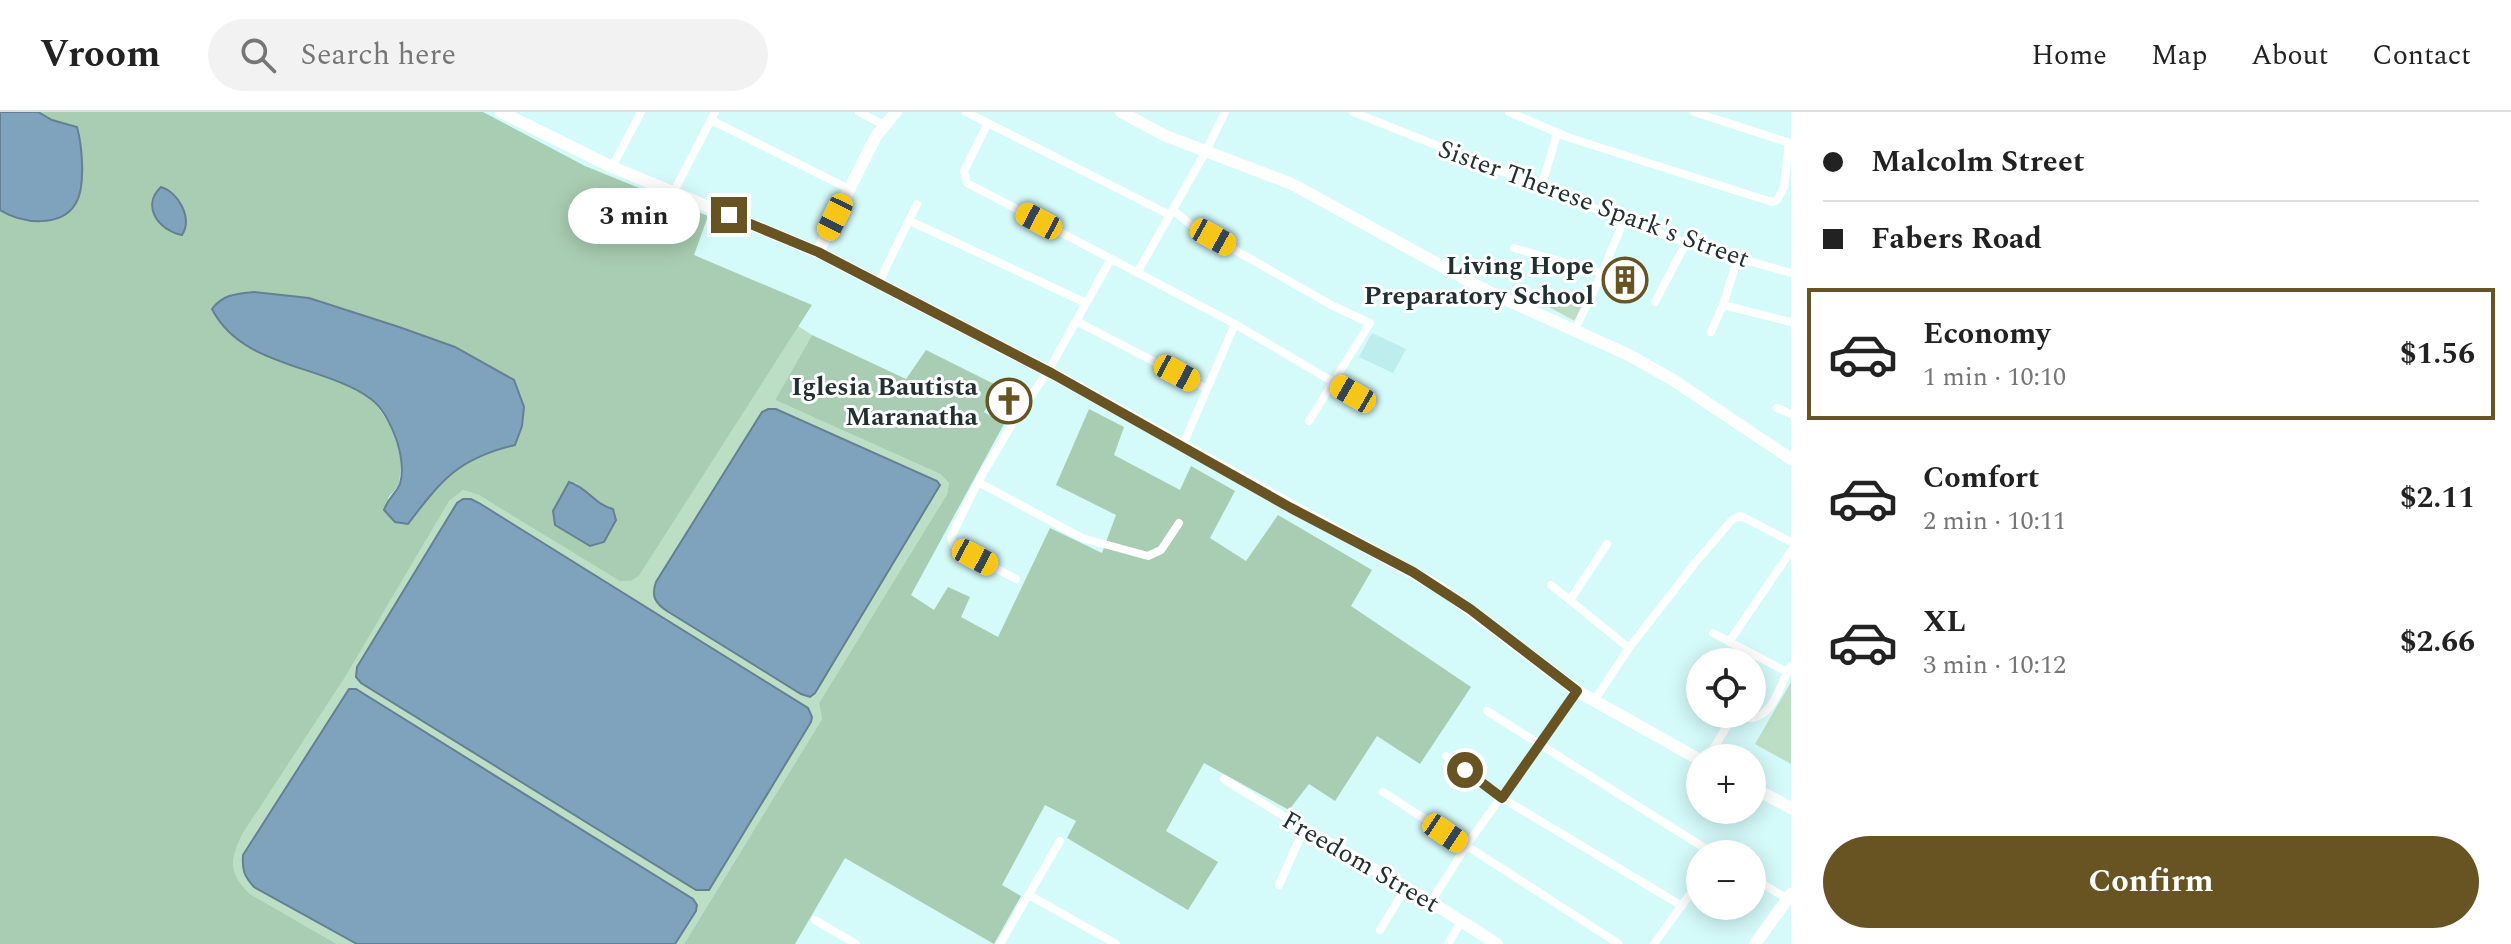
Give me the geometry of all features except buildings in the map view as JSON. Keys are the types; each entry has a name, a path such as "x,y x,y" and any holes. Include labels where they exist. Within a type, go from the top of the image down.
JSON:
{"main road":[{"path":"501,112 612,167 818,252 1048,371 1442,589 1577,691 1686,752"},
{"path":"818,252 884,125 896,112"},
{"path":"1121,112 1166,136 1292,184 1471,283 1610,345 1649,366 1791,459"},
{"path":"1766,795 1791,808"},
{"name":"Freedom Street","path":"1304,829 1462,920 1497,944"},
{"path":"1755,944 1789,897"}],"street":[{"path":"612,167 639,115 626,112"},
{"path":"859,112 884,125"},
{"path":"966,112 1171,212 1333,306 1370,323 1309,421"},
{"path":"1137,273 1225,112"},
{"name":"Sister Therese Spark's Street","path":"1353,112 1686,243 1791,273"},
{"path":"1509,112 1557,134 1766,201 1777,200 1784,187 1790,143 1694,112"},
{"path":"673,193 713,116 849,189"},
{"path":"988,123 964,171 967,183 1235,324 1372,405"},
{"path":"1541,188 1557,134"},
{"path":"878,284 917,204"},
{"path":"1574,331 1624,220"},
{"path":"910,221 1086,303"},
{"path":"1655,302 1686,243"},
{"path":"1514,248 1602,273"},
{"path":"1711,332 1738,258"},
{"path":"1016,579 951,543 952,531 1111,259"},
{"path":"1723,305 1791,322"},
{"path":"1076,321 1207,389"},
{"path":"1182,447 1235,324"},
{"path":"1777,408 1791,414"},
{"path":"978,482 1082,538 1148,556 1161,550 1179,523"},
{"path":"1594,701 1629,648 1732,520 1740,516 1791,542"},
{"path":"1570,600 1607,544"},
{"path":"1729,642 1791,551"},
{"path":"1551,585 1629,648"},
{"path":"1713,633 1789,669 1786,681 1766,711"},
{"path":"1431,902 1466,846 1577,691"},
{"path":"1487,711 1692,840"},
{"path":"1446,756 1502,798 1682,906"},
{"name":"Freedom Street","path":"1224,779 1304,829"},
{"path":"1383,792 1619,944"},
{"path":"1279,885 1304,829"},
{"path":"1000,944 1060,841"},
{"path":"1766,885 1789,897"},
{"path":"1380,930 1406,887"},
{"path":"1029,895 1116,944"},
{"path":"1654,944 1686,900"},
{"path":"815,920 856,944"},
{"path":"1448,944 1462,920"}],"shaded area":[{"path":"0,112 38,112 52,120 77,127 82,154 81,186 76,203 61,217 29,220 0,210"},
{"path":"161,187 173,194 182,206 186,221 182,235 166,228 155,216 152,202"},
{"path":"254,292 309,298 399,327 455,347 514,380 524,407 522,426 515,445 479,456 453,472 408,524 395,522 384,510 400,484 402,462 387,418 371,399 352,388 263,354 225,328 212,309 216,304 236,294"},
{"path":"1372,333 1406,349 1393,373 1359,357"},
{"path":"776,409 940,485 810,697 667,611 654,595 656,582 762,412"},
{"path":"569,482 613,509 616,520 604,542 590,546 555,525 553,511"},
{"path":"463,499 479,503 808,708 811,722 709,890 696,890 361,683 356,677 357,667 457,503"},
{"path":"349,689 356,689 693,899 697,905 696,911 675,944 357,944 254,887 244,872 243,855"}],"green space":[{"path":"38,112 483,112 585,166 708,216 694,255 812,305 639,576 631,581 620,581 479,495 463,490 449,501 345,677 243,833 234,858 238,879 250,894 337,944 0,944 0,210 11,217 52,120","holes":["254,292 309,298 399,327 515,445 479,457 453,472 408,524 388,498 399,485 402,456 391,426 373,400 330,377 285,363 219,301 232,294","569,482 576,483 602,506 569,533 555,525"]},
{"path":"1554,290 1584,306 1575,321 1545,305"},
{"path":"798,326 812,335 775,400 940,474 949,483 947,494 819,703 822,719 684,944 675,944 696,911 349,689 243,855 254,887 357,944 337,944 250,894 243,886 233,865 243,833 449,500 463,490 479,495 631,581 639,576","holes":["776,409 937,481 801,694 657,604 656,582 762,412","463,499 479,503 808,708 811,722 709,890 696,890 361,683 457,503"]},
{"path":"812,335 906,379 926,350 998,386 984,412 1004,424 911,595 934,610 948,587 970,597 961,617 998,637 1050,528 1102,553 1116,515 1056,485 1089,409 1124,427 1114,455 1180,490 1191,466 1235,491 1210,538 1246,561 1278,515 1372,570 1351,606 1471,687 1420,764 1377,736 1335,801 1309,784 1289,810 1204,763 1166,831 1218,862 1188,910 1067,838 1076,821 1045,805 1002,885 1021,896 994,944 845,858 795,944 684,944 822,719 819,703 947,494 949,483 940,474 775,400"},
{"path":"1791,682 1791,764 1766,750 1766,744 1755,744"}],"place":[{"name":"Living Hope Preparatory School","path":"1625,280"},
{"name":"Iglesia Bautista Maranatha","path":"1009,401"}],"route":[{"path":"729,215 818,252 1053,374 1291,508 1413,572 1470,609 1577,691 1502,798 1465,770"}]}
